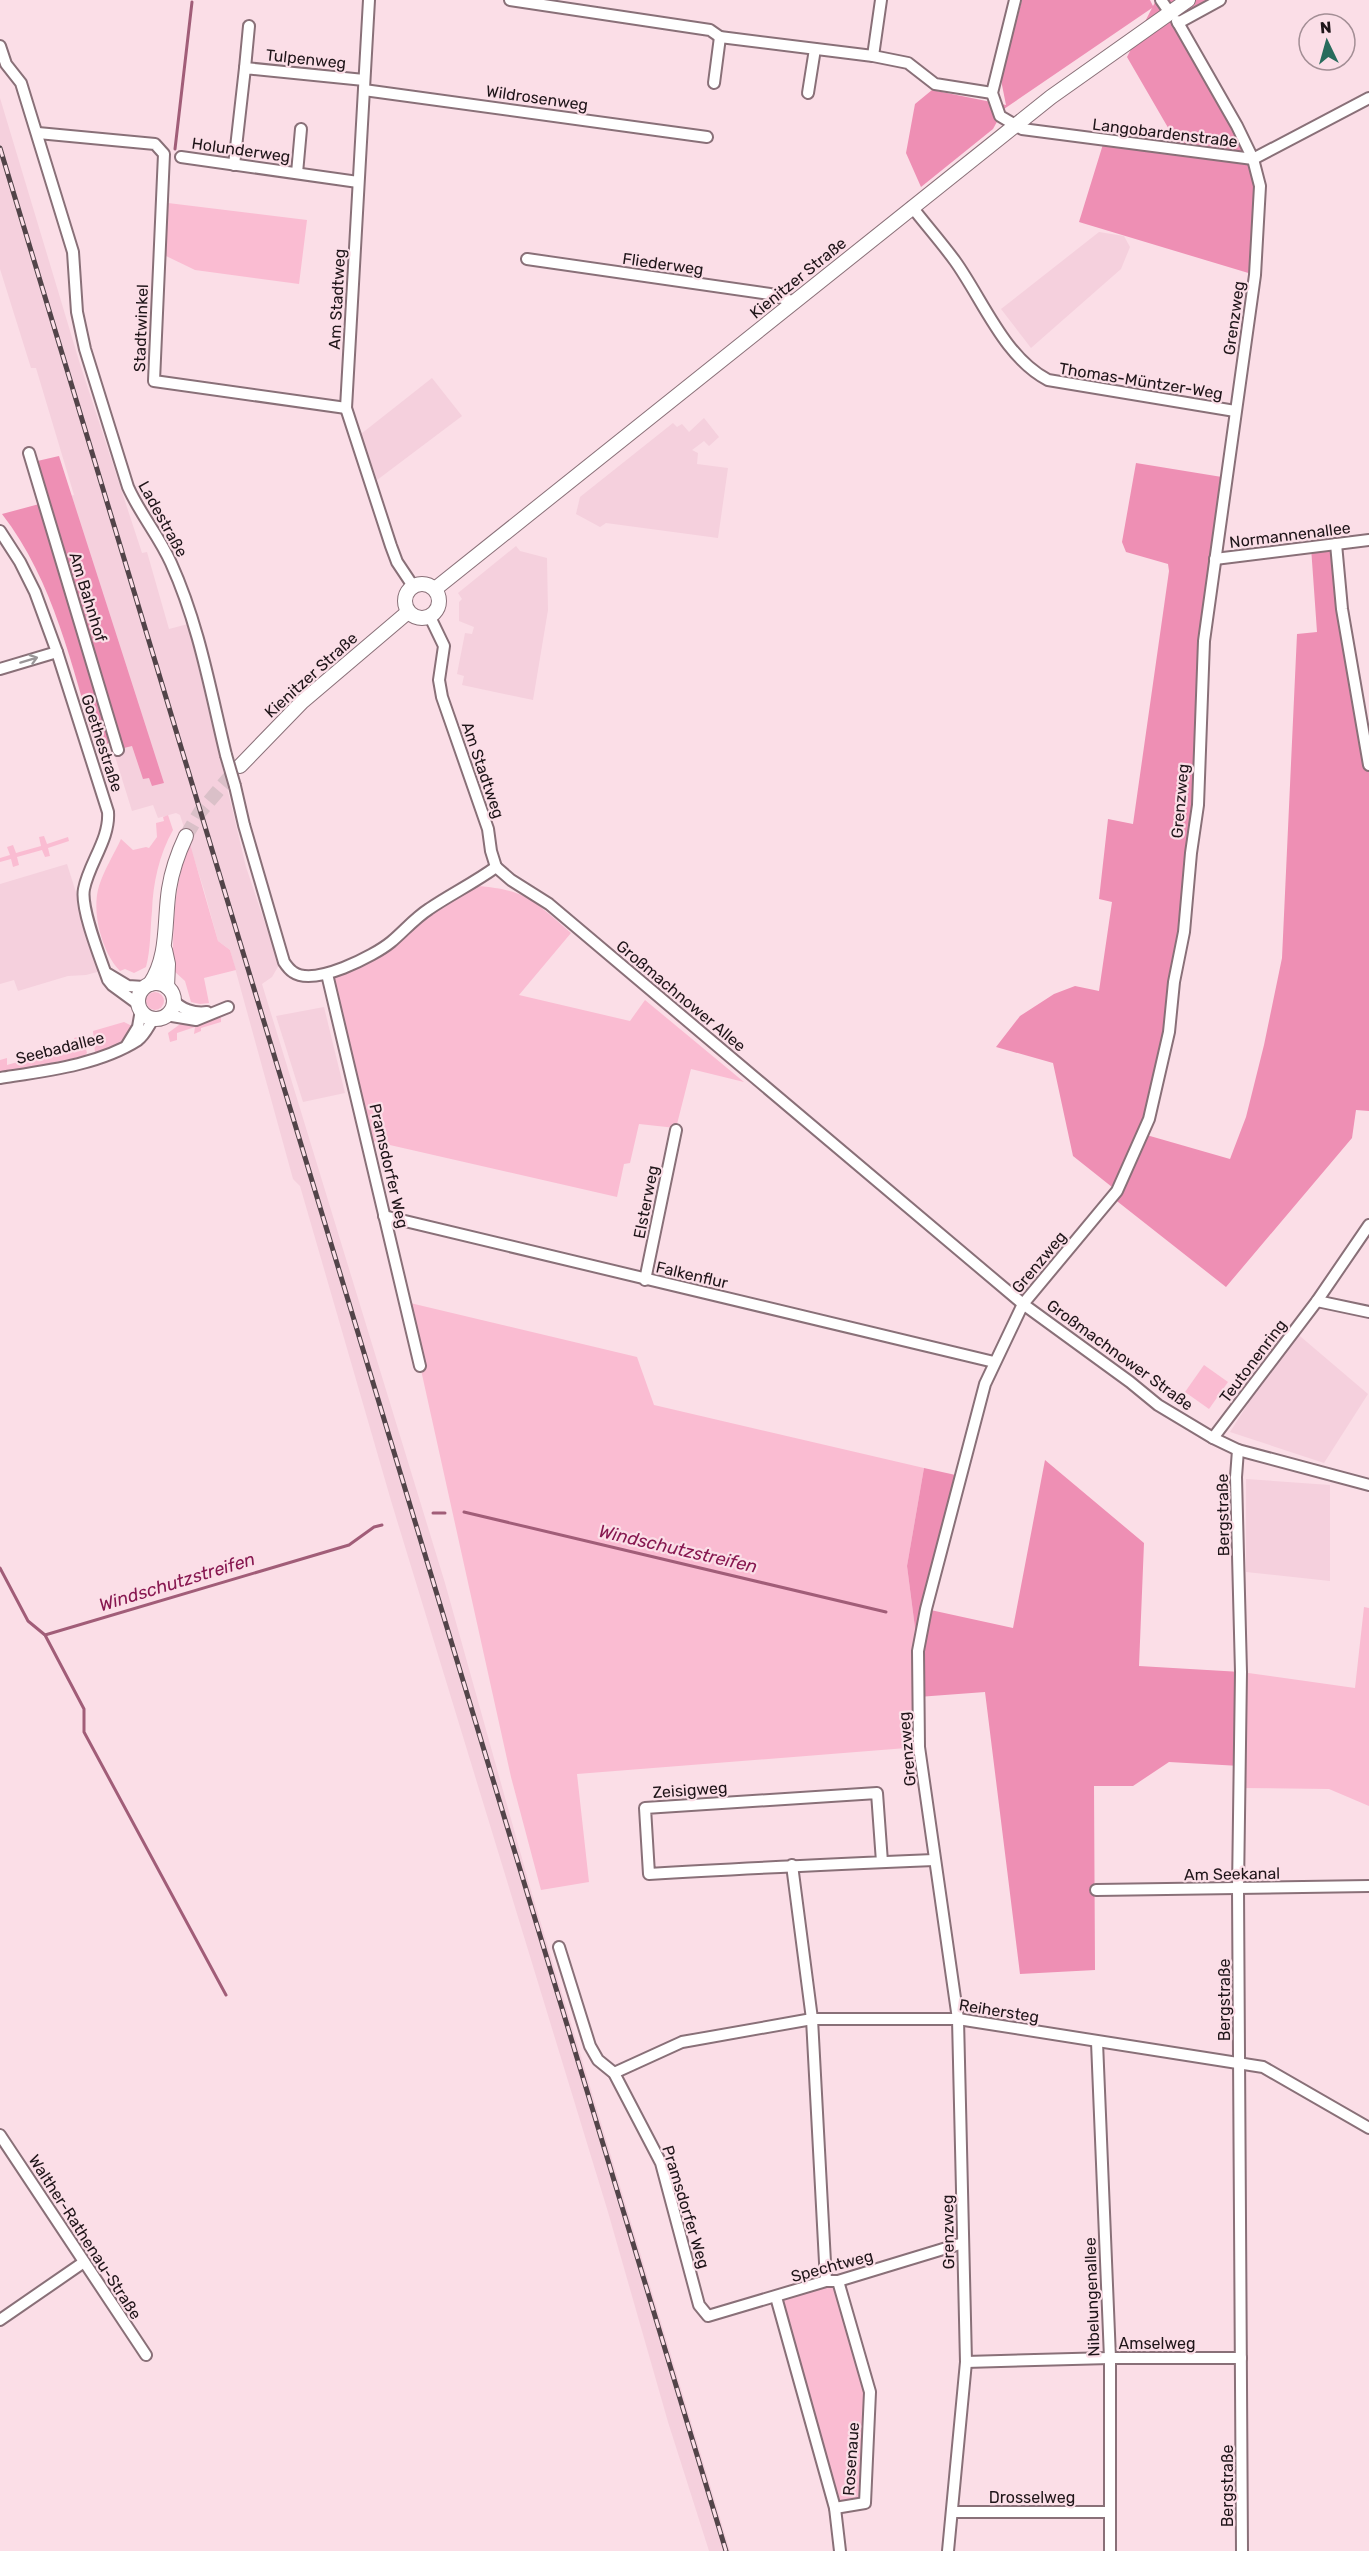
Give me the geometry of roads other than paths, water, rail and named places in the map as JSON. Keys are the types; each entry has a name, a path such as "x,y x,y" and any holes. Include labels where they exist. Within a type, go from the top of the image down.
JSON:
{"street":[{"name":"Am Stadtweg","path":"369,0 346,408 391,546 413,586"},
{"path":"510,0 556,4 710,30 720,37 873,56 909,63 935,84 992,93"},
{"path":"873,56 881,0"},
{"path":"1014,126 1000,116 992,93 1015,0"},
{"name":"Grenzweg","path":"948,2551 966,2362 958,2019 919,1747 918,1651 926,1609 984,1384 1023,1304 1117,1191 1149,1119 1169,1032 1174,982 1184,932 1198,805 1204,641 1255,275 1260,218 1260,186 1253,159 1237,126 1175,19 1161,0"},
{"name":"Kienitzer Straße","path":"1175,19 1188,0"},
{"name":"Kienitzer Straße","path":"435,589 1084,71 1175,19 1220,0"},
{"name":"Tulpenweg","path":"234,165 249,26"},
{"path":"714,83 720,37"},
{"name":"Ladestraße","path":"0,46 6,64 21,83 73,252 77,312 85,349 128,487 137,508 171,564 205,657 226,755 284,962 294,973 307,976 327,974"},
{"path":"808,93 815,49"},
{"name":"Tulpenweg","path":"245,68 364,85"},
{"name":"Wildrosenweg","path":"364,85 707,137"},
{"name":"Langobardenstraße","path":"1014,126 1045,133 1253,159 1369,98"},
{"name":"Holunderweg","path":"297,173 301,129"},
{"name":"Stadtwinkel","path":"38,133 155,144 164,154 154,381 346,408"},
{"name":"Holunderweg","path":"181,157 358,182"},
{"name":"Thomas-Müntzer-Weg","path":"912,207 955,262 1003,339 1038,375 1048,380 1235,411"},
{"name":"Fliederweg","path":"527,259 770,294 795,302"},
{"name":"Am Bahnhof","path":"29,453 118,750"},
{"name":"Goethestraße","path":"0,531 20,562 35,592 57,651 108,812 106,830 87,878 83,898 112,985 139,1007"},
{"name":"Normannenallee","path":"1215,559 1369,540"},
{"path":"1336,544 1342,609 1369,765"},
{"path":"425,584 435,589 439,597 439,606 430,616 416,618 408,612 405,600 407,592 413,586 425,584"},
{"name":"Kienitzer Straße","path":"240,766 303,702 408,612"},
{"name":"Am Stadtweg","path":"430,616 444,646 440,687 488,827 490,851 496,867"},
{"path":"0,669 57,651"},
{"path":"170,993 165,948 167,904 172,872 186,836"},
{"path":"327,974 389,943 430,908 475,883 496,867"},
{"name":"Großmachnower Allee","path":"496,867 511,880 549,904 1023,1304"},
{"path":"147,986 165,948"},
{"path":"106,972 128,986 147,986 159,983 170,993 177,1005 198,1014 223,1009 196,1020 146,1016 139,1007"},
{"name":"Pramsdorfer Weg","path":"327,974 420,1366"},
{"name":"Seebadallee","path":"127,1045 138,1027 139,995 147,986"},
{"name":"Seebadallee","path":"0,1078 93,1059 127,1045 141,1037 171,1008 170,993"},
{"name":"Elsterweg","path":"645,1280 676,1130"},
{"name":"Falkenflur","path":"384,1216 994,1362"},
{"name":"Teutonenring","path":"1213,1438 1317,1301 1369,1225"},
{"path":"1317,1301 1369,1312"},
{"name":"Großmachnower Straße","path":"1023,1304 1158,1405 1213,1438 1238,1450 1369,1485"},
{"name":"Bergstraße","path":"1238,1450 1236,1477 1241,1672 1238,1889 1242,2551"},
{"name":"Zeisigweg","path":"882,1862 878,1792 645,1808 649,1874 934,1860"},
{"path":"792,1866 812,2019 826,2281"},
{"name":"Am Seekanal","path":"1096,1890 1369,1886"},
{"name":"Pramsdorfer Weg","path":"559,1947 590,2046 598,2060 614,2073 660,2163 699,2305 708,2316"},
{"name":"Reihersteg","path":"614,2073 682,2042 812,2019 958,2019 1097,2042 1239,2061 1263,2067 1369,2128"},
{"name":"Nibelungenallee","path":"1097,2042 1110,2358 1110,2551"},
{"name":"Walther-Rathenau-Straße","path":"0,2135 146,2355"},
{"name":"Spechtweg","path":"708,2316 826,2281 838,2282 963,2243"},
{"path":"0,2320 84,2262"},
{"name":"Rosenaue","path":"776,2297 836,2508 865,2503 870,2392 838,2282"},
{"name":"Amselweg","path":"966,2362 1110,2358 1241,2358"},
{"path":"836,2508 840,2551"},
{"name":"Drosselweg","path":"953,2512 1110,2512"}],"waterway":[{"path":"175,149 192,2"},
{"name":"Windschutzstreifen","path":"464,1512 886,1612"},
{"name":"Windschutzstreifen","path":"433,1513 445,1513"},
{"name":"Windschutzstreifen","path":"45,1635 349,1545 374,1527 382,1525"},
{"path":"0,1568 28,1621 45,1635 84,1709 84,1732 226,1995"}],"tunnel":[{"path":"186,836 200,812 239,766"}],"railway":[{"path":"0,148 726,2551"}]}
